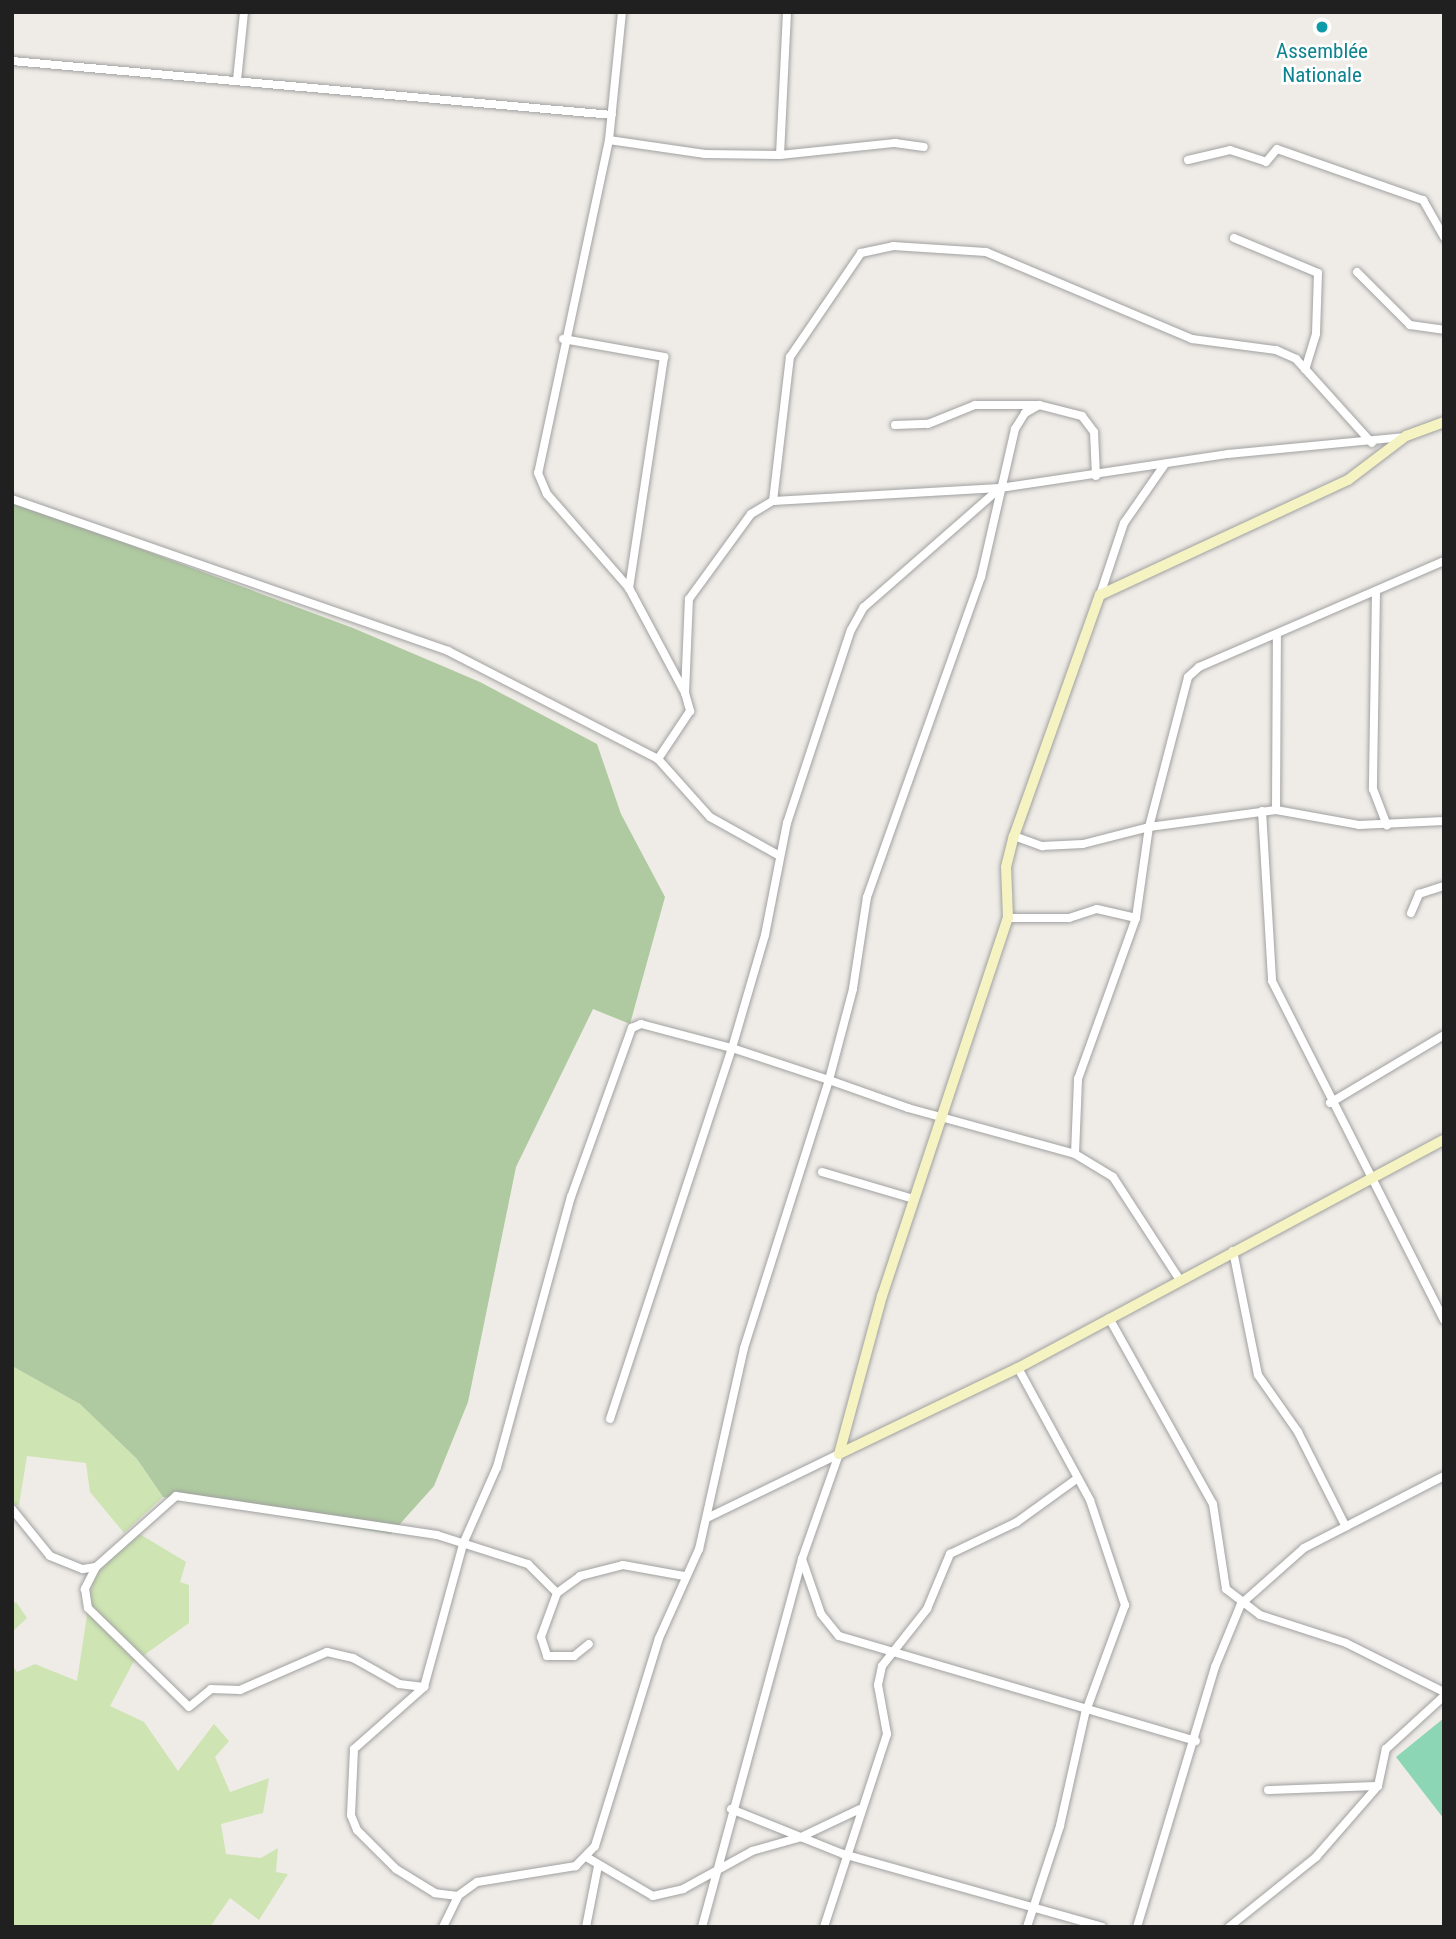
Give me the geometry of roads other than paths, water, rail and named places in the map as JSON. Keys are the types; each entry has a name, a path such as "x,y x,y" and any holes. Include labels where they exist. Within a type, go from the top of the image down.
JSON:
{"street":[{"path":"237,80 244,12"},
{"path":"622,12 609,140 563,338 538,473 547,494 629,588 685,694 690,711 658,759"},
{"path":"780,155 787,12"},
{"path":"12,61 612,115"},
{"path":"609,140 705,154 780,155 895,143 924,148"},
{"path":"1188,160 1230,149 1266,162 1277,149 1423,200 1444,237"},
{"path":"1234,238 1317,270 1316,334 1305,369"},
{"path":"773,502 790,357 860,253 894,246 986,252 1192,339 1276,350 1305,369 1371,443"},
{"path":"1357,272 1410,325 1444,330"},
{"path":"563,338 664,357 629,588"},
{"path":"895,425 928,424 975,405 1039,405 1073,411 1089,423 1096,476"},
{"path":"443,1927 458,1896 477,1882 556,1871 588,1858 684,1576 707,1518 744,1348 829,1080 867,897 981,577 1015,429 1039,405"},
{"path":"685,694 689,599 751,514 773,502 1000,488 1165,464 1371,443 1406,436 1444,422"},
{"path":"1100,595 1348,480 1406,436"},
{"path":"702,1927 731,1809 802,1559 839,1454 914,1199 1007,918 1006,867 1014,836 1124,523 1165,464"},
{"path":"610,1419 732,1048 780,856 857,617 1000,488"},
{"path":"12,499 448,651 658,759 710,817 780,856"},
{"path":"1076,1154 1078,1079 1136,918 1149,827 1188,677 1277,634 1444,561"},
{"path":"1376,591 1373,789 1387,825"},
{"path":"1276,810 1277,634"},
{"path":"1014,836 1042,846 1083,844 1149,827 1276,810 1387,825 1444,821"},
{"path":"1262,811 1272,981 1367,1177 1444,1321"},
{"path":"1411,913 1419,894 1444,886"},
{"path":"1007,918 1069,918 1097,909 1136,918"},
{"path":"458,1896 435,1892 396,1870 357,1830 351,1815 354,1749 424,1687 463,1545 497,1467 572,1197 625,1038 641,1024 732,1048 1076,1154 1113,1177 1180,1280"},
{"path":"1331,1103 1444,1035"},
{"path":"707,1518 1018,1368 1367,1177 1444,1140"},
{"path":"822,1172 914,1199"},
{"path":"1233,1251 1258,1375 1298,1432 1346,1527"},
{"path":"1109,1318 1213,1504 1219,1566 1226,1589 1241,1604 1346,1643 1444,1694 1386,1749 1378,1786 1316,1857 1229,1927"},
{"path":"1018,1368 1112,1553 1125,1605 1086,1714 1060,1826 1027,1927"},
{"path":"1136,1927 1196,1741 1215,1667 1241,1604 1304,1548 1444,1476"},
{"path":"824,1927 843,1854 887,1734 878,1685 882,1666 927,1609 950,1554 1017,1522 1075,1480"},
{"path":"424,1687 399,1684 353,1658 327,1652 240,1690 211,1689 189,1707 88,1608 85,1589 96,1567 176,1496 403,1527 528,1564 557,1593"},
{"path":"12,1509 50,1556 96,1567"},
{"path":"802,1559 827,1625 839,1636 1086,1714 1196,1741"},
{"path":"589,1644 574,1656 547,1656 541,1637 557,1593 580,1576 623,1565 684,1576"},
{"path":"1268,1790 1378,1786"},
{"path":"731,1809 843,1854 1033,1911 1102,1927"},
{"path":"588,1858 653,1896 683,1889 716,1869 801,1837 860,1809"},
{"path":"586,1927 598,1866"}],"place":[{"name":"Assemblée Nationale","path":"1322,27"}]}
